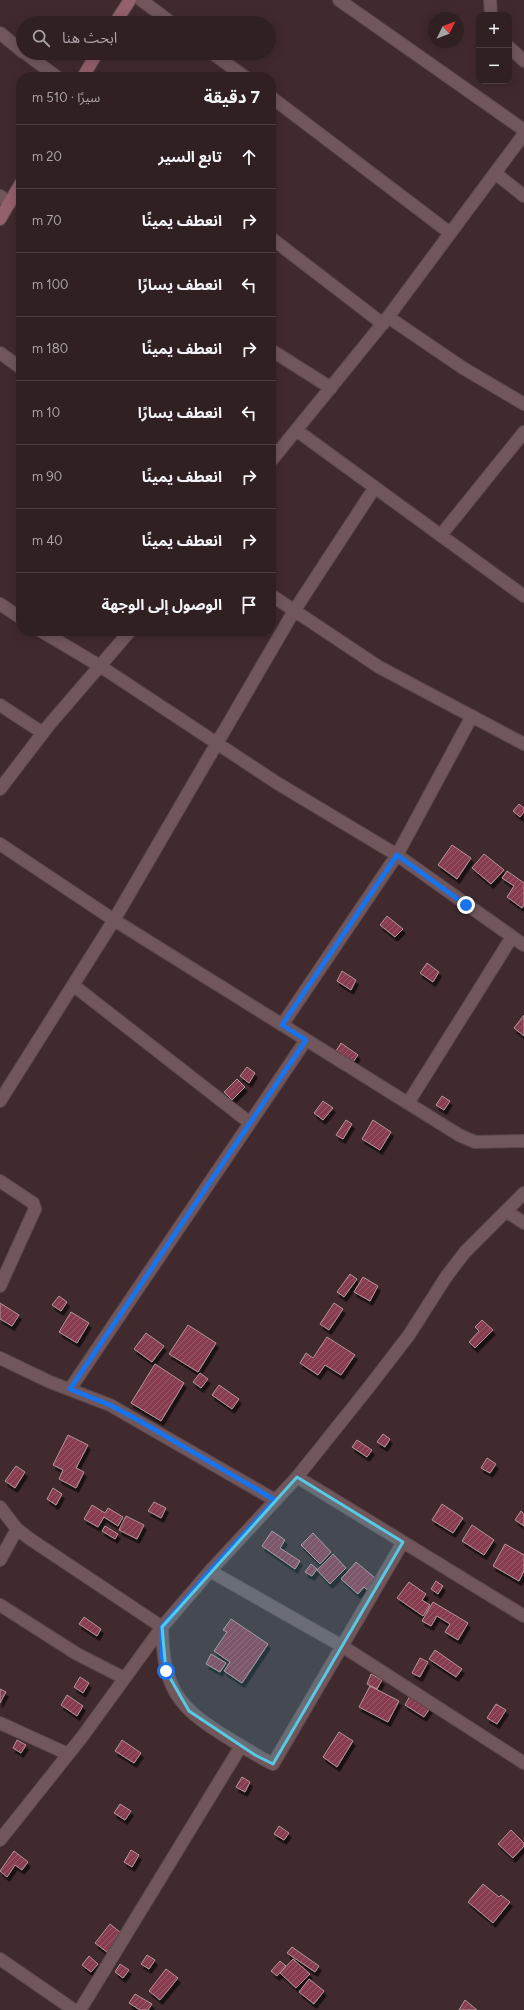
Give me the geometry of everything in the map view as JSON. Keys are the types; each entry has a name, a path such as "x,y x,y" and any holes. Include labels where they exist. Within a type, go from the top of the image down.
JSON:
{"street":[{"path":"120,16 130,0"},
{"path":"141,0 163,16"},
{"path":"339,0 524,130"},
{"path":"490,0 491,12"},
{"path":"0,34 16,46"},
{"path":"512,51 524,62"},
{"path":"35,60 50,72"},
{"path":"87,72 93,60"},
{"path":"221,60 237,72"},
{"path":"276,101 450,233"},
{"path":"276,455 386,320 524,134"},
{"path":"495,174 524,196"},
{"path":"0,219 5,200 16,190"},
{"path":"276,242 386,320 524,404"},
{"path":"0,353 16,364"},
{"path":"276,353 331,388"},
{"path":"296,430 524,596"},
{"path":"441,535 524,432"},
{"path":"0,1101 114,920 216,742 294,612 375,487"},
{"path":"276,599 379,667 524,744"},
{"path":"0,604 16,615"},
{"path":"49,636 100,666 277,783 397,855 524,945"},
{"path":"0,789 43,733 126,636"},
{"path":"0,705 43,733"},
{"path":"282,1025 397,855 472,716"},
{"path":"0,844 114,920 459,1136 475,1142 524,1141"},
{"path":"408,1104 512,937"},
{"path":"73,985 250,1123"},
{"path":"70,1389 306,1040"},
{"path":"0,1181 33,1203 35,1209 0,1286"},
{"path":"0,1840 68,1754 162,1627 210,1571 297,1477 409,1335 457,1262 524,1193"},
{"path":"506,1211 524,1223"},
{"path":"0,1358 50,1382 110,1405 275,1500"},
{"path":"297,1477 524,1616"},
{"path":"0,1507 17,1529 162,1627"},
{"path":"0,1560 17,1529"},
{"path":"162,1627 162,1656 166,1671 177,1695 189,1711 200,1720 241,1746 273,1764 403,1542"},
{"path":"210,1571 342,1646 524,1763"},
{"path":"0,1605 77,1654 124,1678"},
{"path":"0,1723 68,1754"},
{"path":"80,2010 241,1746"},
{"path":"0,1959 74,2010"}],"highlighted area":[{"path":"297,1477 403,1542 273,1764 255,1755 189,1711 166,1671 162,1627"}],"building":[{"path":"519,804 524,808 524,812 520,817 513,811"},
{"path":"452,845 471,858 457,879 438,865"},
{"path":"484,854 504,870 491,884 472,868"},
{"path":"507,871 524,883 524,905 522,908 507,897 514,886 502,878"},
{"path":"387,916 403,929 395,937 380,925"},
{"path":"427,963 439,972 433,982 420,973"},
{"path":"342,971 356,980 351,990 337,981"},
{"path":"524,1015 524,1036 514,1028"},
{"path":"341,1043 358,1055 347,1070 331,1059"},
{"path":"247,1067 255,1073 249,1083 240,1076"},
{"path":"237,1079 245,1087 232,1100 224,1092"},
{"path":"442,1096 450,1101 444,1110 436,1105"},
{"path":"323,1101 333,1108 323,1120 314,1113"},
{"path":"346,1120 352,1124 343,1139 336,1135"},
{"path":"373,1120 391,1132 380,1150 362,1139"},
{"path":"350,1274 357,1279 344,1297 337,1292"},
{"path":"363,1277 378,1286 370,1301 354,1292"},
{"path":"59,1296 67,1302 61,1311 52,1305"},
{"path":"0,1303 19,1315 12,1326 0,1319"},
{"path":"334,1303 343,1309 329,1330 320,1324"},
{"path":"71,1312 89,1323 77,1343 59,1332"},
{"path":"482,1320 493,1330 475,1348 469,1342 479,1331 475,1327"},
{"path":"188,1325 216,1343 198,1372 169,1354"},
{"path":"146,1333 164,1346 152,1362 134,1349"},
{"path":"327,1337 355,1355 341,1375 325,1365 318,1375 300,1363 306,1353 313,1358"},
{"path":"155,1364 184,1383 161,1421 131,1403"},
{"path":"200,1373 208,1379 201,1388 193,1382"},
{"path":"219,1385 239,1399 232,1409 212,1395"},
{"path":"383,1434 390,1439 385,1447 377,1442"},
{"path":"68,1435 88,1445 76,1468 84,1472 76,1488 59,1479 63,1470 53,1465"},
{"path":"357,1440 372,1450 367,1457 352,1447"},
{"path":"487,1458 496,1464 490,1473 481,1468"},
{"path":"16,1466 25,1472 15,1488 5,1481"},
{"path":"53,1488 62,1494 56,1505 47,1499"},
{"path":"154,1502 166,1508 161,1518 148,1511"},
{"path":"442,1504 463,1518 453,1533 432,1520"},
{"path":"92,1505 105,1513 108,1508 123,1517 118,1526 104,1517 98,1527 84,1519"},
{"path":"521,1511 524,1514 524,1526 515,1520"},
{"path":"126,1516 144,1525 137,1539 119,1530"},
{"path":"472,1525 494,1540 484,1555 462,1541"},
{"path":"105,1526 118,1534 115,1539 102,1531"},
{"path":"272,1531 285,1540 280,1548 300,1561 295,1569 262,1546"},
{"path":"313,1533 331,1552 320,1564 301,1545"},
{"path":"505,1544 524,1555 524,1571 519,1581 493,1566"},
{"path":"333,1554 346,1568 330,1584 317,1570"},
{"path":"356,1562 380,1582 371,1593 364,1587 358,1594 341,1579"},
{"path":"311,1564 317,1569 312,1576 305,1572"},
{"path":"436,1581 443,1586 438,1594 431,1589"},
{"path":"409,1582 426,1594 422,1600 430,1605 423,1616 397,1598"},
{"path":"433,1602 468,1623 458,1640 445,1632 450,1624 437,1616 431,1626 422,1621"},
{"path":"84,1617 101,1629 97,1636 79,1624"},
{"path":"231,1619 268,1644 242,1683 224,1671 230,1662 214,1651 227,1632 223,1630"},
{"path":"435,1650 462,1669 456,1677 429,1659"},
{"path":"211,1654 226,1663 220,1672 206,1664"},
{"path":"420,1658 428,1662 420,1677 412,1673"},
{"path":"371,1674 382,1680 377,1689 367,1684"},
{"path":"80,1677 89,1683 83,1693 74,1687"},
{"path":"370,1686 399,1701 388,1722 359,1707"},
{"path":"0,1689 6,1692 0,1703"},
{"path":"67,1695 83,1706 77,1716 61,1705"},
{"path":"410,1696 430,1708 424,1717 405,1705"},
{"path":"496,1704 506,1710 497,1724 487,1718"},
{"path":"339,1732 353,1741 337,1767 323,1757"},
{"path":"17,1740 26,1745 21,1753 13,1748"},
{"path":"122,1740 141,1753 134,1763 115,1751"},
{"path":"242,1777 250,1782 245,1792 236,1787"},
{"path":"120,1804 131,1811 125,1820 114,1813"},
{"path":"279,1826 289,1833 284,1840 274,1834"},
{"path":"511,1830 524,1843 524,1846 513,1858 498,1844"},
{"path":"131,1850 139,1855 132,1867 124,1862"},
{"path":"14,1851 28,1862 22,1870 15,1865 7,1877 0,1871"},
{"path":"483,1884 499,1897 501,1895 510,1902 493,1923 468,1902"},
{"path":"110,1924 126,1937 112,1956 95,1943"},
{"path":"292,1947 319,1966 315,1972 287,1953"},
{"path":"147,1955 155,1960 149,1969 141,1964"},
{"path":"89,1956 98,1964 91,1972 82,1965"},
{"path":"293,1959 310,1974 296,1988 280,1973"},
{"path":"280,1961 286,1966 277,1976 271,1971"},
{"path":"120,1964 129,1970 123,1978 115,1972"},
{"path":"166,1969 178,1978 160,2000 149,1991"},
{"path":"309,1979 324,1991 314,2004 299,1992"},
{"path":"135,1994 152,2004 148,2010 140,2010 129,2003"},
{"path":"465,2000 477,2010 459,2010"}],"route":[{"path":"166,1671 162,1656 162,1627 210,1571 275,1500 138,1420 110,1405 70,1389 306,1040 282,1025 397,855 466,905"}]}
